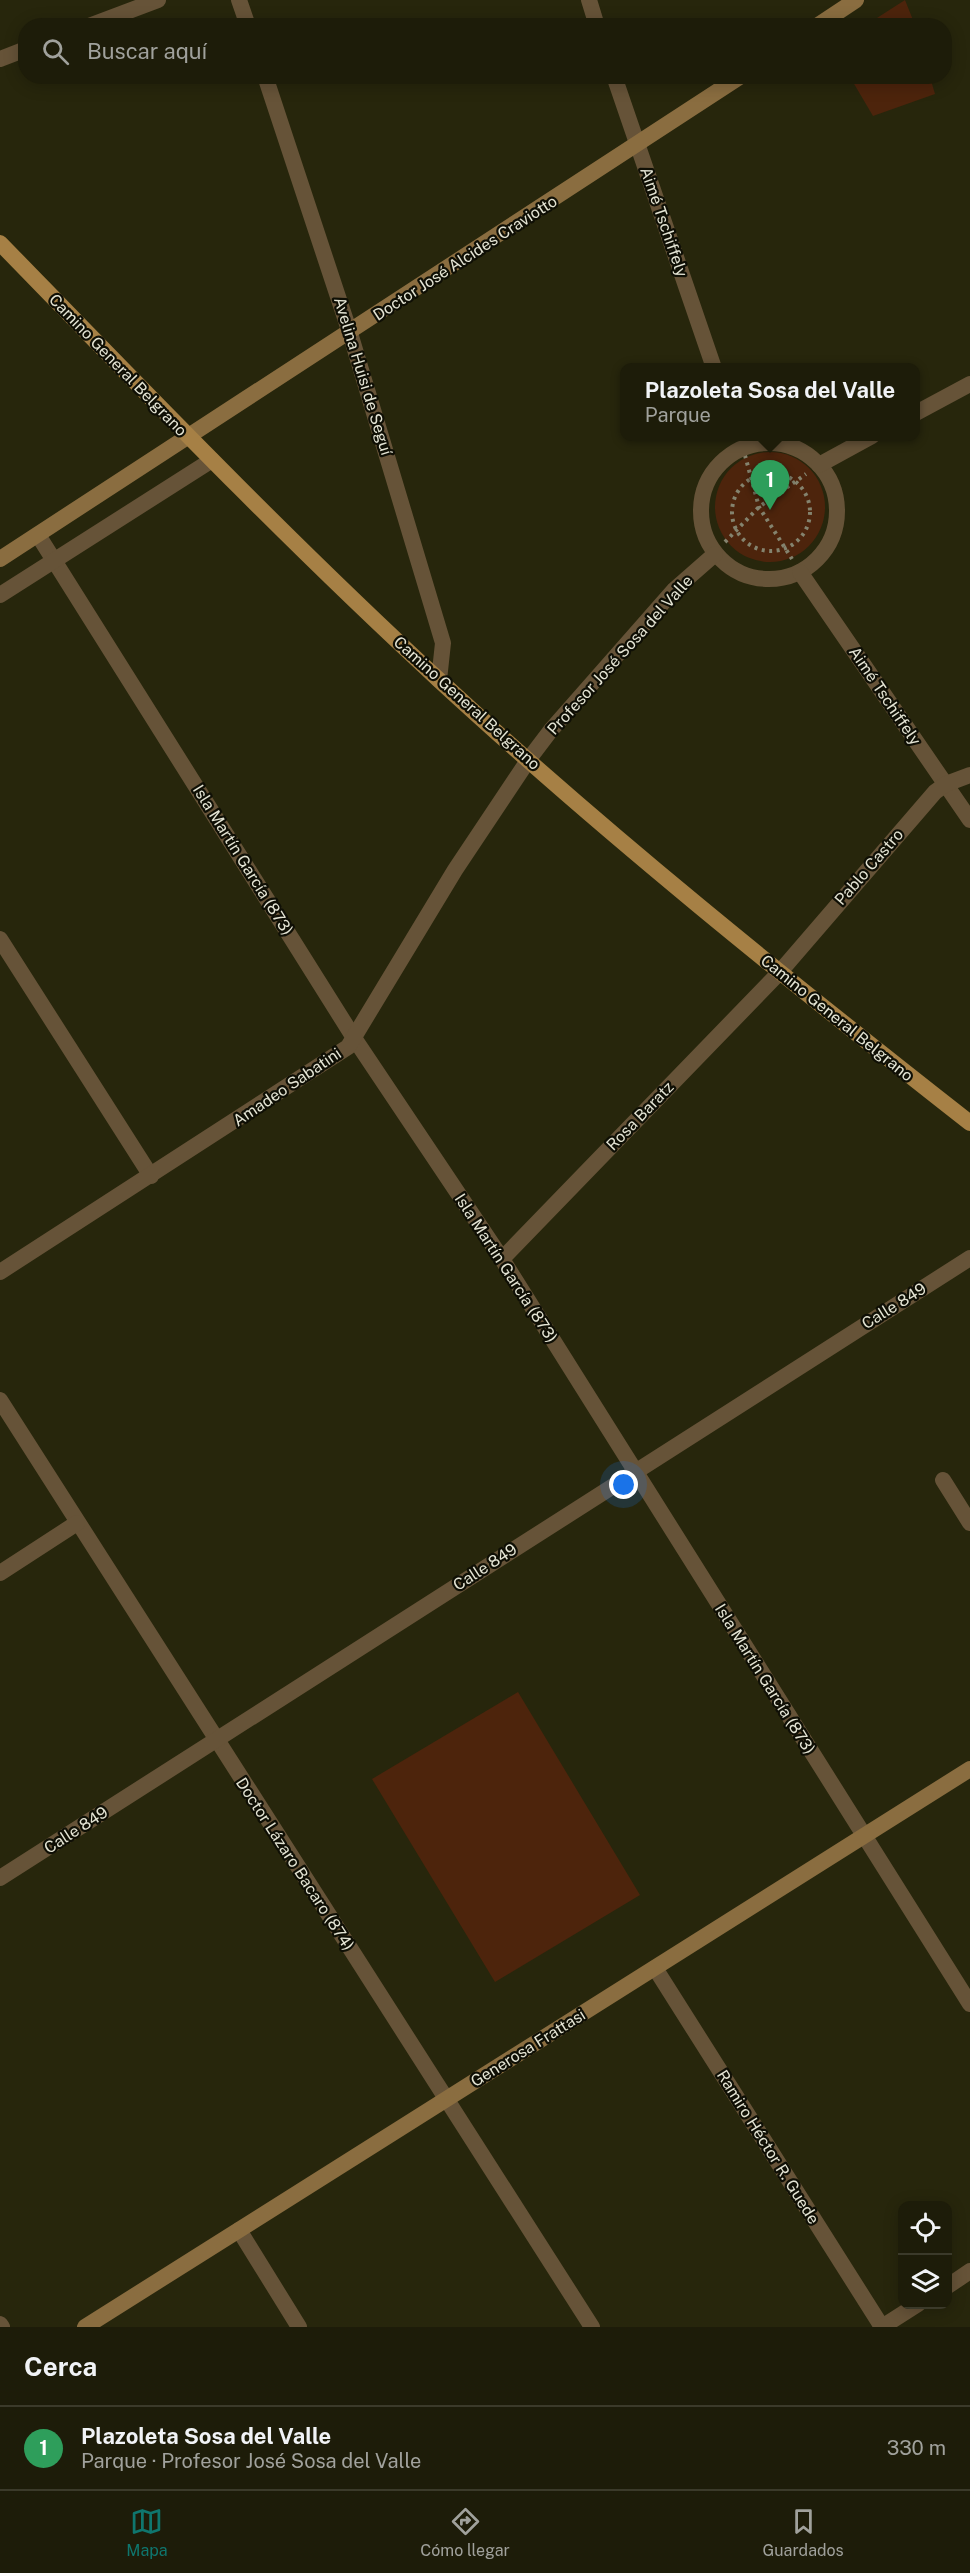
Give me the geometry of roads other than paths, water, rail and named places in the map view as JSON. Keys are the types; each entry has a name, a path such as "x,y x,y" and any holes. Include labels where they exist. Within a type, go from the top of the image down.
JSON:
{"main road":[{"path":"830,18 856,0"},
{"name":"Doctor José Alcides Craviotto","path":"0,559 729,84"},
{"name":"Camino General Belgrano","path":"0,243 186,436 439,680 779,973 970,1123"},
{"name":"Generosa Frattasi","path":"85,2327 970,1769"}],"street":[{"path":"110,18 158,0"},
{"path":"239,0 245,18"},
{"path":"589,0 595,18"},
{"path":"0,58 18,52"},
{"name":"Avelina Huisi de Seguí","path":"268,84 350,333 443,643 439,680"},
{"name":"Aimé Tschiffely","path":"617,84 712,363"},
{"path":"920,410 970,384"},
{"path":"819,465 863,441"},
{"path":"741,442 775,443 791,447 819,465 837,502 836,523 830,543 817,559 800,572 778,579 754,578 732,569 715,554 702,525 702,494 710,475 741,442"},
{"path":"0,595 212,460"},
{"name":"Isla Martín García (873)","path":"38,535 354,1038 502,1259 970,2004"},
{"name":"Profesor José Sosa del Valle","path":"529,759 551,730 674,590 715,554"},
{"name":"Aimé Tschiffely","path":"800,572 970,820"},
{"name":"Amadeo Sabatini","path":"0,1272 335,1057 354,1038 367,1011 455,870 529,759"},
{"name":"Pablo Castro","path":"779,973 926,801 946,784 970,775"},
{"path":"0,939 151,1176"},
{"name":"Rosa Baratz","path":"502,1259 779,973"},
{"name":"Calle 849","path":"0,1878 970,1258"},
{"name":"Doctor Lázaro Bacaro (874)","path":"0,1400 592,2327"},
{"path":"943,1480 970,1523"},
{"path":"0,1573 78,1523"},
{"name":"Ramiro Héctor R. Guede","path":"655,1968 882,2327"},
{"path":"239,2230 299,2327"},
{"path":"952,2283 970,2271"},
{"path":"882,2327 910,2309"}],"place":[{"name":"Plazoleta Sosa del Valle","path":"770,510"}]}
